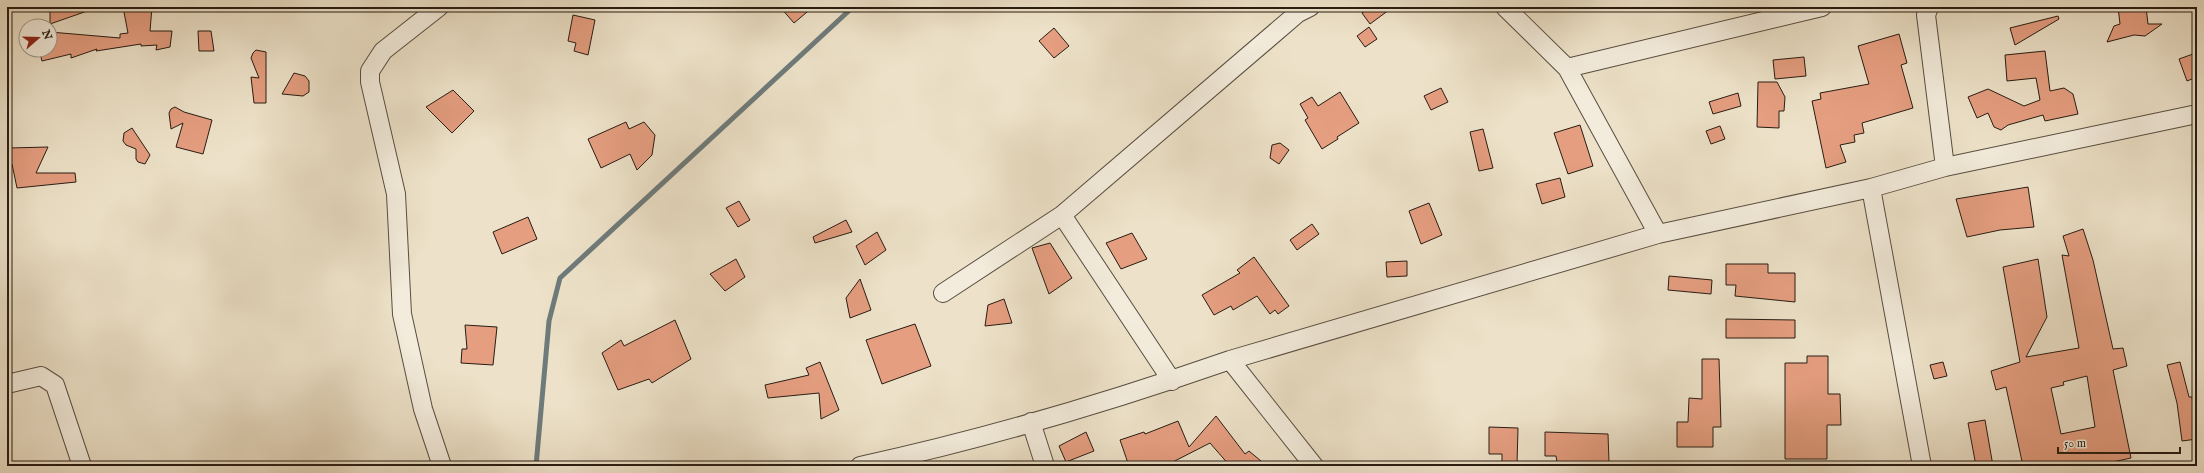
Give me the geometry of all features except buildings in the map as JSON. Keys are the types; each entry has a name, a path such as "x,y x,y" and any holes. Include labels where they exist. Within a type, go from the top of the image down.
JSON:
{"street":[{"path":"439,7 383,50 370,70 370,82 396,194 402,314 423,408 442,466"},
{"path":"1505,7 1567,68 1658,234"},
{"path":"1567,68 1822,7"},
{"path":"943,293 1062,215 1300,9"},
{"path":"1924,10 1945,167"},
{"path":"860,466 897,462 1172,381 1230,360 1658,234 1871,188 1945,167 2197,114"},
{"path":"1871,188 1922,466"},
{"path":"1062,215 1172,381"},
{"path":"1230,360 1314,466"},
{"path":"7,384 41,376 55,386 82,466"},
{"path":"1031,422 1045,466"}],"waterway":[{"path":"536,466 549,321 560,278 853,7"}]}
